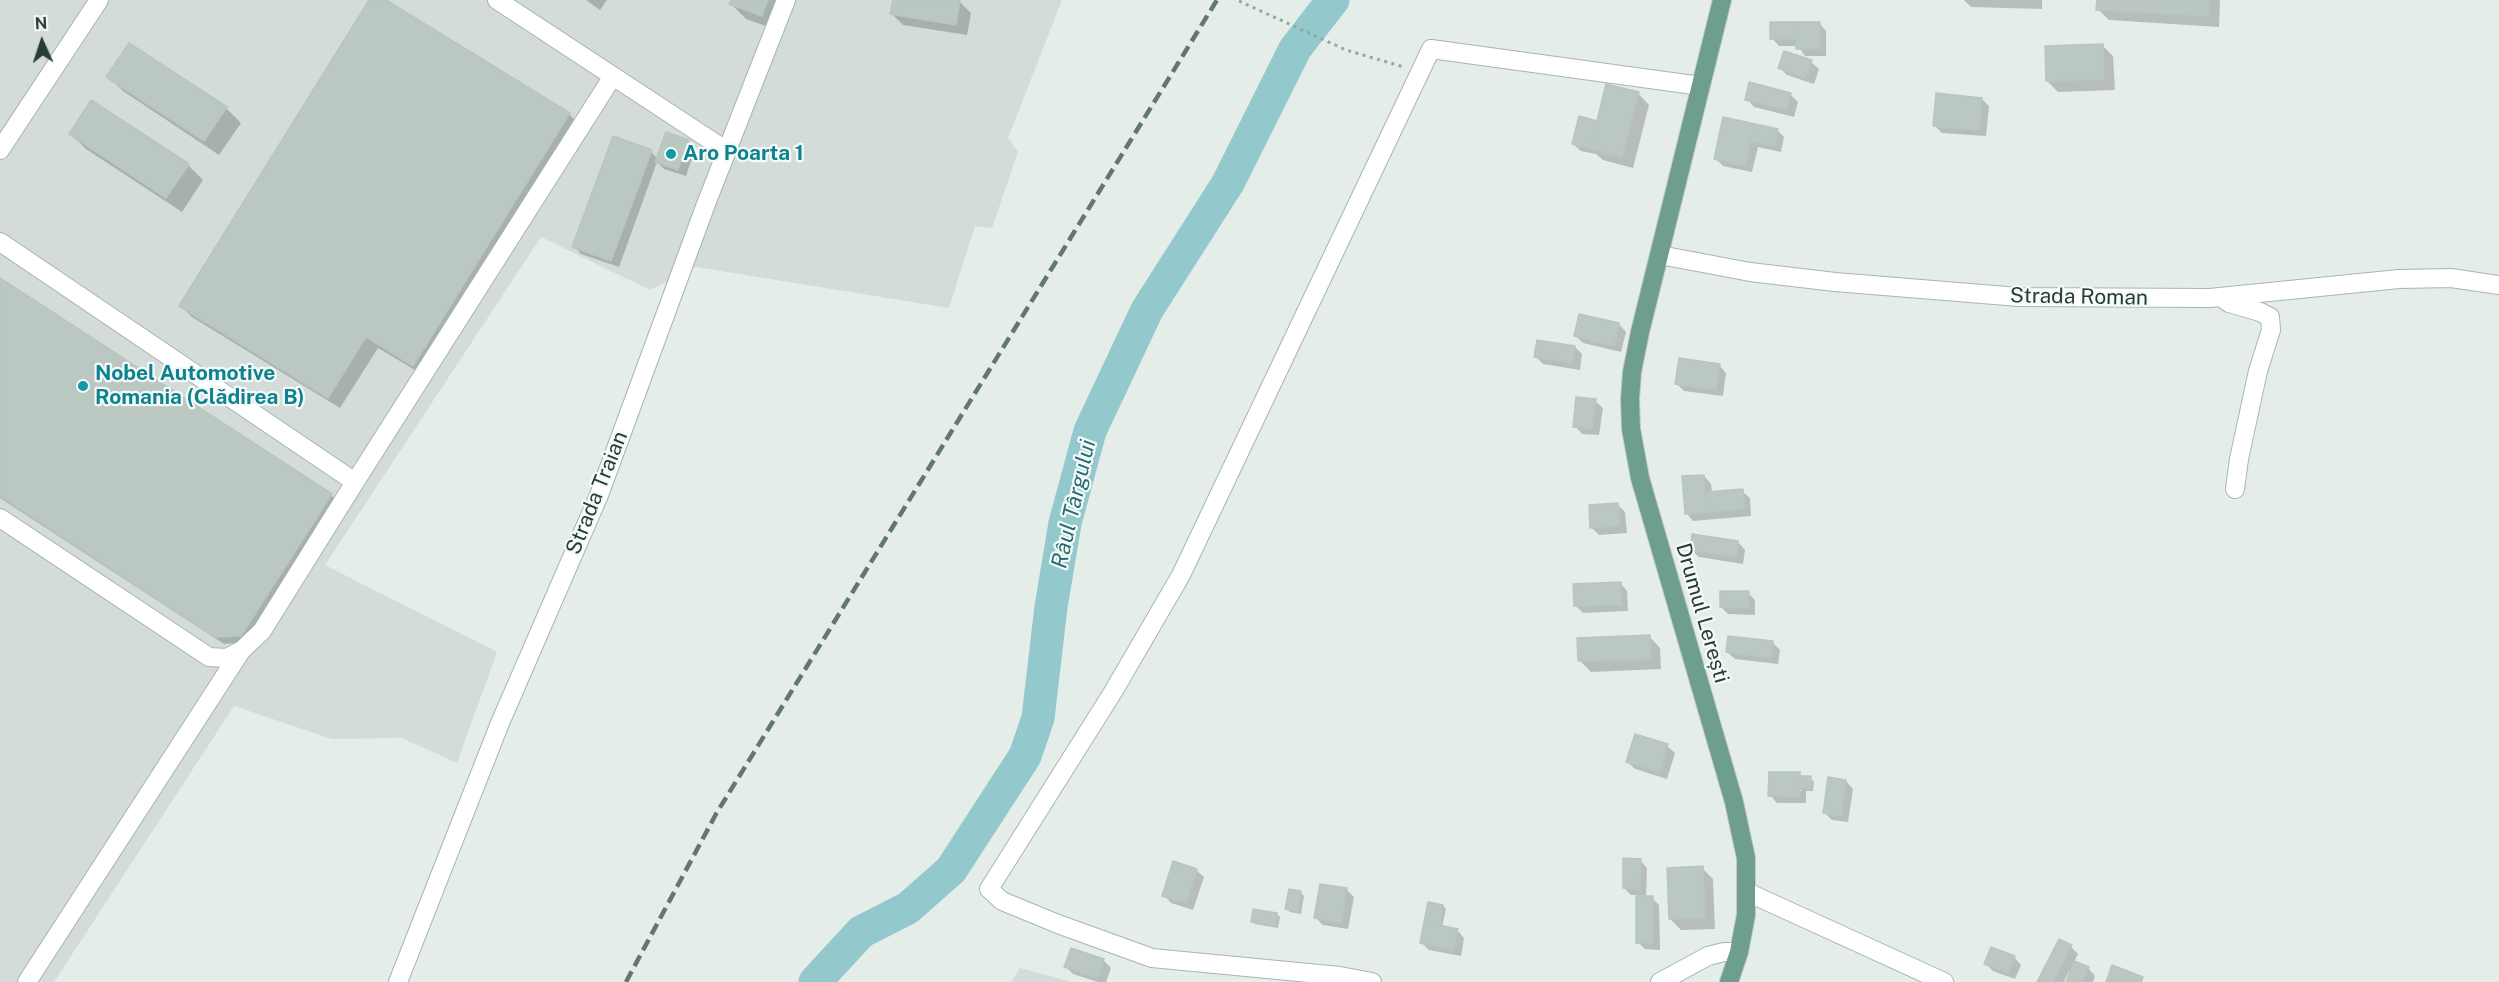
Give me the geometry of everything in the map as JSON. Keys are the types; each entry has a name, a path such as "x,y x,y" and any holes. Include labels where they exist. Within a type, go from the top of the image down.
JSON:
{"main road":[{"name":"Drumul Lerești","path":"1722,0 1640,332 1632,372 1631,429 1652,523 1734,802 1746,858 1748,892 1739,952 1730,982"}],"street":[{"path":"0,150 99,0"},
{"path":"497,0 727,151"},
{"name":"Strada Traian","path":"398,982 500,723 598,495 786,0"},
{"path":"1372,982 1340,976 1152,958 1002,901 989,889 1113,692 1181,575 1431,49 1701,86"},
{"path":"27,982 242,650 262,631 613,76"},
{"path":"0,242 355,482"},
{"name":"Strada Roman","path":"1660,255 1702,265 1771,275 2019,297 2135,299 2221,297 2399,279 2451,278 2499,285"},
{"path":"2221,297 2229,303 2270,317 2238,459 2235,489"},
{"path":"0,518 209,657 227,658 242,650"},
{"path":"1748,892 1944,982"},
{"path":"1660,982 1708,956 1724,951 1739,952"}],"path":[{"path":"1239,1 1346,50 1420,72"}],"shaded area":[{"path":"0,0 1062,0 1008,138 1018,152 992,228 975,226 949,308 696,267 650,290 541,237 325,565 497,652 457,763 402,738 332,739 234,706 54,982 0,982"},
{"path":"1020,968 1071,982 1011,982"}],"building":[{"path":"369,0 386,0 570,113 413,366 366,337 328,398 179,306"},
{"path":"731,0 768,0 762,16 729,4"},
{"path":"893,0 960,0 956,25 890,14"},
{"path":"2097,0 2209,0 2208,16 2096,10"},
{"path":"1770,22 1796,22 1796,39 1770,39"},
{"path":"1796,22 1820,22 1820,49 1796,49"},
{"path":"129,43 227,107 204,141 106,77"},
{"path":"2103,44 2104,79 2046,81 2045,46"},
{"path":"1784,51 1812,60 1806,78 1778,68"},
{"path":"1749,82 1791,93 1787,110 1745,100"},
{"path":"1606,84 1639,92 1622,157 1590,149"},
{"path":"1936,93 1982,98 1979,130 1933,126"},
{"path":"91,100 189,164 166,198 69,134"},
{"path":"1579,116 1597,121 1590,149 1572,144"},
{"path":"1723,117 1755,124 1745,166 1714,159"},
{"path":"1755,124 1778,129 1774,146 1751,141"},
{"name":"Aro Poarta 1","path":"666,132 689,140 678,170 655,162"},
{"path":"613,136 652,150 611,261 572,247"},
{"name":"Nobel Automotive Romania (Clădirea B)","path":"0,278 332,494 241,636 215,637 0,496"},
{"path":"1579,314 1619,323 1614,346 1574,336"},
{"path":"1537,340 1575,346 1573,363 1534,357"},
{"path":"1679,358 1720,364 1716,390 1675,384"},
{"path":"1576,397 1596,399 1592,429 1573,427"},
{"path":"1704,475 1707,512 1685,514 1682,476"},
{"path":"1743,489 1744,509 1707,512 1706,492"},
{"path":"1618,503 1620,526 1590,528 1589,505"},
{"path":"1692,534 1738,541 1736,557 1690,550"},
{"path":"1621,582 1622,605 1574,606 1573,584"},
{"path":"1720,591 1749,591 1748,608 1720,607"},
{"path":"1650,635 1651,659 1578,661 1577,638"},
{"path":"1728,636 1773,641 1771,658 1726,652"},
{"path":"1635,734 1668,744 1660,772 1626,762"},
{"path":"1769,772 1800,772 1799,797 1768,796"},
{"path":"1800,776 1811,776 1811,789 1799,789"},
{"path":"1828,777 1846,780 1841,816 1823,813"},
{"path":"1623,858 1641,859 1640,889 1623,888"},
{"path":"1173,861 1197,869 1186,903 1162,896"},
{"path":"1703,866 1705,918 1669,919 1667,868"},
{"path":"1320,884 1347,888 1341,923 1314,918"},
{"path":"1289,889 1301,891 1298,912 1285,909"},
{"path":"1636,896 1653,896 1653,943 1636,943"},
{"path":"1428,902 1443,905 1440,925 1424,922"},
{"path":"1253,909 1277,913 1276,926 1251,922"},
{"path":"1424,922 1458,929 1453,950 1420,943"},
{"path":"2059,939 2072,945 2053,982 2037,982"},
{"path":"1991,947 2015,956 2008,973 1984,964"},
{"path":"1071,948 1104,959 1098,978 1064,967"},
{"path":"2074,961 2089,967 2083,982 2066,982"},
{"path":"2112,965 2143,977 2141,982 2106,982"}],"waterway":[{"name":"Râul Târgului","path":"815,982 861,932 908,908 951,870 1025,756 1038,718 1051,607 1065,523 1090,431 1147,310 1228,183 1295,49 1333,0"}],"railway":[{"path":"626,982 716,814 1217,0"}],"place":[{"name":"Aro Poarta 1","path":"671,154"},
{"name":"Nobel Automotive Romania (Clădirea B)","path":"83,386"}]}
